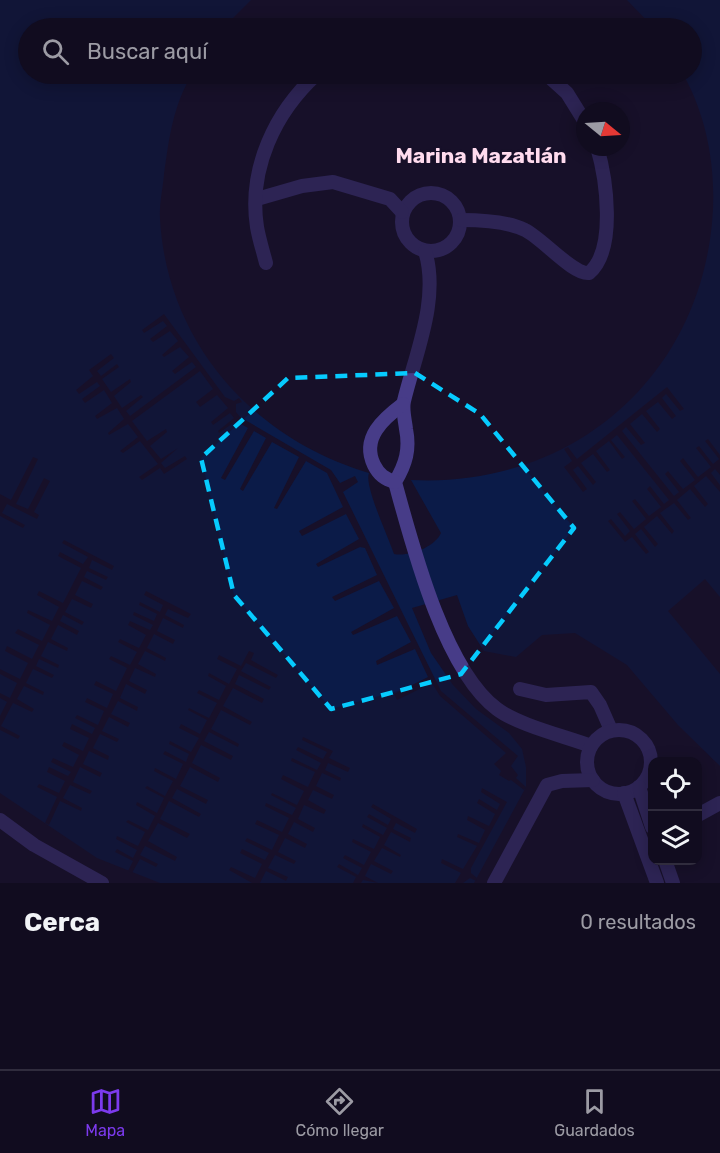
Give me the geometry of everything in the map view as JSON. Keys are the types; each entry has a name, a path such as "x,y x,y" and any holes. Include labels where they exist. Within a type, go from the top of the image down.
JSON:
{"street":[{"path":"266,263 257,227 261,162 270,133 306,84"},
{"path":"557,84 567,93 576,108"},
{"path":"461,220 478,220 522,228 539,238 577,271 589,273 595,268 599,258 606,223 604,177 599,156"},
{"path":"257,199 302,186 333,182 390,199 402,212 404,234 416,248 433,252 448,246 458,234 461,220 454,204 441,194 418,196 402,212"},
{"path":"425,251 429,263 424,328 403,404 408,451 404,467 395,482 413,548 434,609 462,667 495,708 591,746"},
{"path":"395,482 378,473 371,458 370,444 378,426 403,404"},
{"path":"520,689 546,695 591,693 600,705 611,730"},
{"path":"611,730 626,730 635,734 648,749 650,770 639,787 624,793 606,791 592,780 587,764 591,746 597,738 611,730"},
{"path":"494,883 547,786 562,781 592,780"},
{"path":"639,787 648,815"},
{"path":"624,793 657,883"},
{"path":"702,813 720,803"},
{"path":"0,820 34,845 102,883"},
{"path":"666,865 673,883"}],"highlighted area":[{"path":"415,373 480,414 574,528 461,674 331,709 234,595 201,458 288,378"}],"water":[{"path":"0,0 251,0 233,18 18,18 18,84 187,84 173,122 160,208 166,264 179,306 199,344 224,379 254,410 288,436 327,457 369,473 372,497 394,554 400,555 427,547 441,533 411,480 469,478 523,465 572,444 615,414 652,376 681,331 701,280 712,223 713,185 709,146 699,109 688,84 702,84 702,18 644,18 627,0 720,0 720,766 678,725 627,665 575,633 542,635 516,657 484,651 468,626 457,595 412,608 431,653 453,685 476,709 509,733 522,749 526,767 526,787 474,883 160,883 97,858 0,793"}],"pier":[{"path":"164,314 225,397 234,401 239,398 242,402 236,404 236,412 240,417 331,470 340,483 355,476 358,482 343,492 441,691 518,756 511,766 518,775 516,778 526,787 524,790 511,780 499,775 501,771 494,764 506,753 440,696 432,683 397,700 394,694 428,677 415,649 377,665 376,661 411,642 397,616 353,635 351,632 394,608 379,581 335,601 332,597 377,575 365,548 360,547 318,567 316,564 359,539 346,514 302,536 299,531 343,507 327,473 306,461 277,509 274,508 299,457 272,442 243,491 240,489 266,438 254,431 225,480 221,478 248,428 236,421 219,433 218,431 234,418 230,413 213,425 211,422 228,408 217,395 200,407 196,402 213,389 200,371 132,421 147,441 166,429 167,432 150,446 161,459 178,448 161,463 165,468 185,456 187,459 164,474 160,468 142,480 139,477 158,464 140,441 123,453 120,451 138,437 128,424 109,435 108,433 124,419 117,408 97,419 95,416 112,403 104,390 85,403 82,399 100,386 97,382 79,394 76,390 93,376 89,370 111,354 114,358 97,371 101,376 117,364 119,367 102,379 111,392 130,379 131,382 114,396 122,408 141,395 143,397 126,411 130,416 196,367 192,362 175,374 172,371 189,357 180,347 164,357 162,355 178,341 170,331 153,342 150,339 167,326 163,321 144,333 142,330"},
{"path":"667,387 684,409 680,411 666,394 662,398 676,416 672,419 658,402 646,411 660,429 657,432 642,414 630,424 645,443 641,445 626,427 622,431 674,496 679,492 665,474 668,471 683,489 695,480 680,461 683,458 698,477 711,467 696,448 699,446 713,464 719,459 705,441 708,439 720,455 720,475 715,469 711,473 720,485 720,492 706,476 694,486 708,504 705,507 690,489 677,500 691,518 688,520 674,503 660,513 674,531 672,534 657,516 644,527 658,544 655,547 641,529 635,534 649,552 646,554 632,537 625,542 608,521 611,519 625,536 630,531 617,514 620,512 634,529 646,519 632,501 635,499 649,516 661,507 647,489 650,486 664,504 669,500 617,435 611,440 625,457 622,459 609,441 596,451 610,470 607,472 593,454 581,463 596,482 593,485 578,466 573,470 587,489 583,492 564,467 572,461 564,449 568,447 577,459"},
{"path":"33,457 38,459 16,504 28,509 44,478 50,481 34,512 39,515 37,519 7,504 2,513 25,525 23,528 0,516 0,494 11,500"},
{"path":"64,540 114,566 112,570 92,560 89,568 108,577 106,580 87,571 84,577 103,587 101,590 82,581 75,595 93,604 91,608 72,599 65,612 84,622 82,625 63,615 60,621 79,631 77,635 58,625 51,639 68,648 67,651 48,642 41,656 59,665 58,668 39,659 36,666 54,675 52,678 33,669 26,683 44,692 43,695 24,686 17,699 34,709 32,712 13,703 1,726 20,736 18,739 0,730 0,716 7,702 0,698 0,693 10,698 17,683 0,674 0,669 20,679 28,663 5,651 7,646 32,659 39,645 15,633 18,629 42,641 50,625 27,613 28,610 52,621 59,607 37,595 39,591 63,603 81,568 58,556 60,552 83,564 88,557 62,543"},
{"path":"705,579 720,597 720,674 668,611"},
{"path":"146,591 191,614 188,618 168,609 165,615 184,625 183,628 163,618 157,631 175,640 173,644 154,634 147,648 166,658 165,661 145,651 138,664 156,674 155,677 135,668 129,681 147,690 145,694 126,684 120,698 138,707 137,711 118,701 111,714 130,723 128,727 109,717 102,731 119,739 117,742 100,734 93,748 109,756 108,760 89,751 83,764 102,773 100,777 80,767 73,782 92,791 90,794 70,785 63,798 82,808 81,811 60,801 49,825 45,823 57,797 37,787 39,784 59,793 65,781 47,772 49,767 68,776 71,772 51,762 53,758 73,767 79,755 62,746 64,742 83,751 89,738 70,729 72,724 92,734 95,728 75,718 77,715 98,725 104,711 85,702 87,698 107,708 113,694 94,685 96,681 116,691 127,668 109,659 111,656 130,665 137,652 118,642 120,639 139,648 146,635 128,625 130,621 150,630 153,625 133,615 134,612 154,621 157,614 139,605 140,602 160,612 163,605 144,595"},
{"path":"249,651 254,653 251,660 278,675 276,678 246,663 241,671 271,687 269,690 239,675 235,684 264,699 262,703 233,688 223,706 252,722 250,725 221,710 211,729 239,744 238,747 209,732 204,741 233,756 231,760 201,745 192,763 220,778 218,782 190,767 180,786 208,800 206,804 177,789 172,798 201,814 199,817 169,801 160,819 190,834 187,838 158,823 148,841 177,857 175,861 145,846 140,855 158,864 156,867 140,859 132,873 128,871 133,861 115,852 117,849 133,858 137,850 116,839 117,836 138,846 145,832 126,822 128,820 148,830 155,816 136,805 137,802 157,813 164,798 145,788 147,786 165,796 173,781 154,771 155,768 176,779 183,764 163,754 165,751 186,762 189,754 169,744 170,741 191,752 199,738 179,728 181,724 200,734 207,720 188,710 189,708 209,718 217,703 197,693 199,690 219,700 226,686 208,676 209,673 229,684 237,669 217,659 219,655 241,666"},
{"path":"303,737 333,751 329,758 350,768 348,772 328,763 325,770 341,778 340,781 322,773 316,786 334,795 332,799 313,790 308,800 326,810 324,814 304,805 298,819 315,828 313,832 294,822 288,834 307,844 305,848 285,838 278,852 296,861 294,864 275,855 268,868 288,877 286,881 266,871 260,883 252,883 229,870 231,867 255,878 262,864 240,853 242,849 265,860 269,853 245,841 247,838 272,850 279,835 255,824 257,820 282,832 289,818 265,806 266,803 292,815 296,808 271,795 272,793 297,805 304,791 281,779 283,775 308,787 315,772 291,761 292,758 317,770 321,763 296,750 298,747 323,759 327,752 302,740"},
{"path":"482,788 507,802 471,868 471,873 477,878 476,881 470,878 463,883 455,883 461,873 441,863 442,859 463,869 477,846 457,837 458,834 479,843 485,830 467,820 468,816 489,826 495,814 477,803 479,799 497,810 500,804 481,792"},
{"path":"373,804 417,829 415,833 396,823 393,829 411,838 410,842 391,832 384,845 401,855 400,857 382,848 374,861 393,871 391,874 371,864 365,876 378,883 363,880 361,883 353,883 356,877 337,867 339,864 358,875 362,868 343,858 345,855 364,865 371,852 352,842 353,839 374,849 380,837 362,827 363,824 383,835 387,828 367,817 369,814 388,825 391,819 371,807"}],"district":[{"name":"Marina Mazatlán","path":"481,155"}]}
